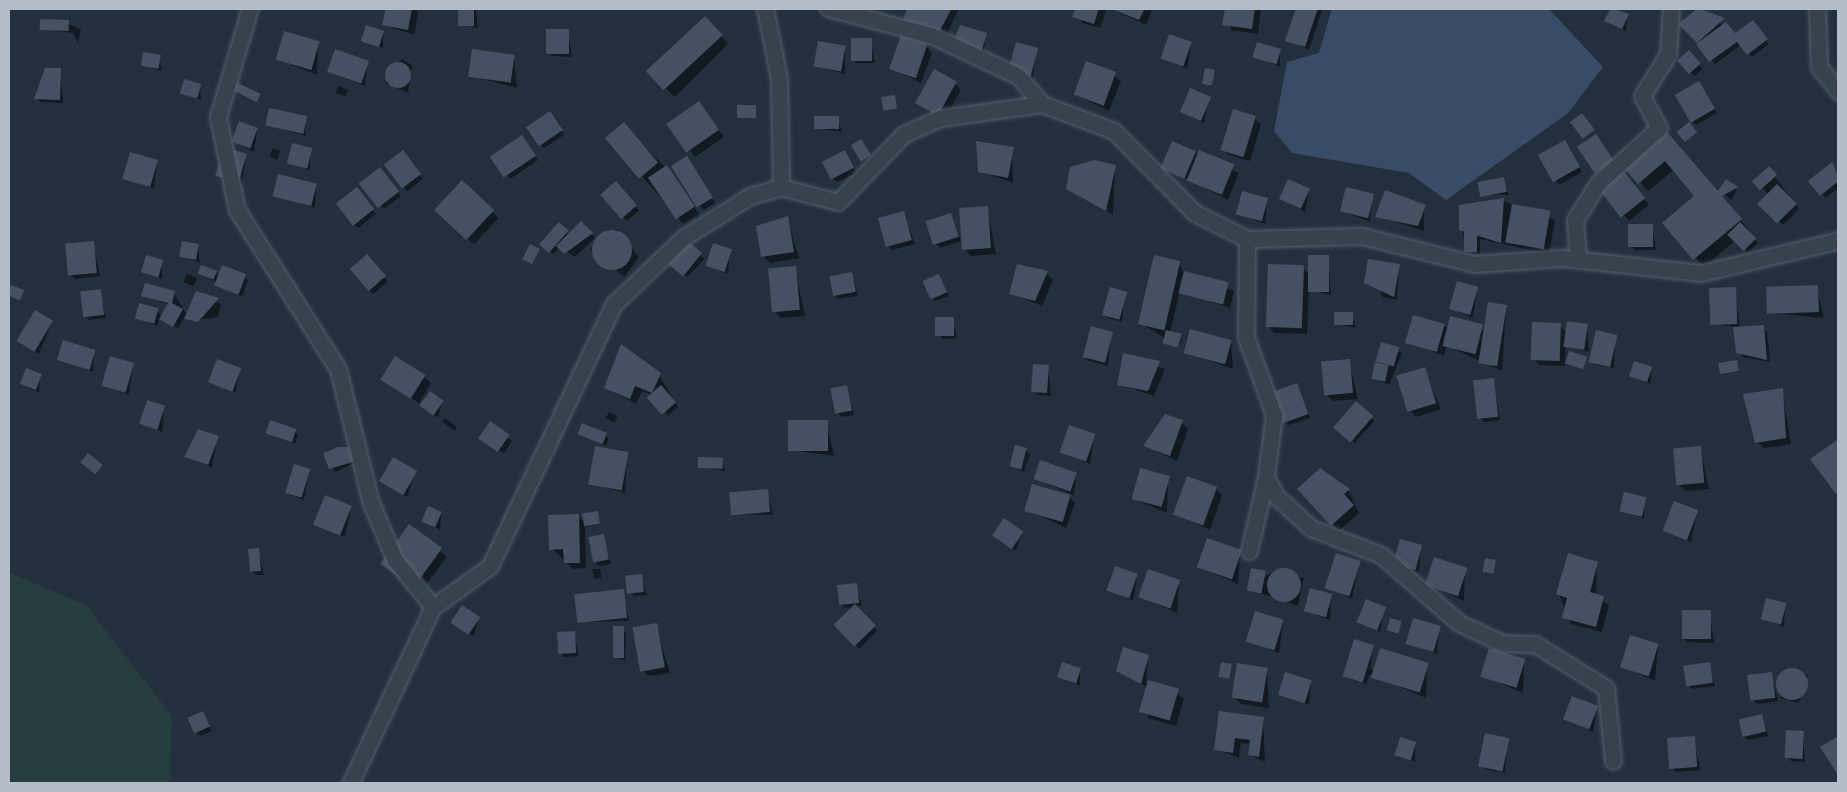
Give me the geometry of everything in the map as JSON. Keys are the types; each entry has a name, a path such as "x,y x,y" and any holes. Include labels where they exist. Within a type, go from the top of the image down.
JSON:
{"street":[{"path":"250,8 218,117 237,210 338,368 372,503 395,560 433,607"},
{"path":"765,8 779,80 781,188"},
{"path":"828,8 931,35 1018,76 1042,104"},
{"path":"1572,255 1576,220 1598,183 1659,128 1642,96 1668,54 1671,8"},
{"path":"1817,8 1819,67 1840,94"},
{"path":"350,784 433,607 490,566 614,304 682,238 781,188 838,202 904,134 980,107 1042,104 1124,138 1195,213 1246,239 1372,238 1474,264 1572,255 1702,274 1840,240"},
{"path":"1246,239 1250,369 1274,414 1266,478 1249,551"},
{"path":"1266,478 1311,528 1359,540 1459,623 1502,643 1535,644 1606,688 1613,760"}],"green space":[{"path":"8,572 86,605 172,716 170,784 8,784"}],"water":[{"path":"1332,8 1548,8 1603,67 1568,113 1446,200 1409,173 1292,153 1274,131 1287,62 1319,53"}],"building":[{"path":"386,8 412,8 408,30 382,25"},
{"path":"458,8 474,8 474,26 458,26"},
{"path":"907,8 952,8 938,34 902,23"},
{"path":"1075,8 1099,8 1094,24 1072,17"},
{"path":"1109,8 1145,8 1139,20"},
{"path":"1225,8 1255,8 1252,29 1222,25"},
{"path":"1296,8 1318,8 1305,47 1285,41"},
{"path":"1611,8 1629,14 1622,29 1604,21"},
{"path":"1698,8 1725,18 1697,43 1678,24"},
{"path":"705,16 723,35 663,90 646,71"},
{"path":"40,19 69,20 69,31 40,30"},
{"path":"1753,20 1768,39 1747,55 1737,42 1709,62 1696,44 1726,22 1735,33"},
{"path":"366,25 384,31 379,47 361,41"},
{"path":"960,25 987,33 980,56 953,42"},
{"path":"546,29 569,29 569,54 546,54"},
{"path":"284,31 320,41 311,70 276,60"},
{"path":"1169,34 1192,42 1183,66 1161,59"},
{"path":"901,35 927,44 916,78 889,69"},
{"path":"851,38 872,38 872,61 851,61"},
{"path":"818,41 846,46 841,71 813,67"},
{"path":"1016,42 1038,48 1031,76 1008,70"},
{"path":"1257,42 1281,49 1277,64 1253,57"},
{"path":"335,49 369,61 361,83 327,72"},
{"path":"472,49 515,55 511,83 468,77"},
{"path":"1689,50 1701,64 1689,74 1677,60"},
{"path":"143,52 161,55 159,69 141,66"},
{"path":"1086,61 1116,72 1104,106 1074,95"},
{"path":"398,62 408,65 408,85 398,88 388,85 385,75 388,65"},
{"path":"45,68 61,68 60,100 34,99"},
{"path":"1205,68 1215,70 1212,86 1202,84"},
{"path":"934,69 957,82 938,116 915,103"},
{"path":"184,79 201,84 197,98 180,93"},
{"path":"232,80 261,94 257,102 228,88"},
{"path":"1699,81 1715,109 1691,123 1675,95"},
{"path":"1190,88 1211,97 1201,121 1180,112"},
{"path":"895,95 897,109 883,111 881,97"},
{"path":"699,101 719,130 686,153 666,124"},
{"path":"737,105 756,105 756,118 737,118"},
{"path":"269,108 307,116 303,134 265,126"},
{"path":"1233,109 1256,116 1243,157 1220,150"},
{"path":"550,111 563,130 539,146 526,127"},
{"path":"1582,113 1595,130 1583,139 1570,122"},
{"path":"814,116 839,116 839,129 814,129"},
{"path":"239,121 258,128 250,149 231,142"},
{"path":"624,122 658,163 639,179 605,138"},
{"path":"1689,122 1697,132 1685,142 1677,132"},
{"path":"1667,132 1718,191 1726,179 1738,187 1722,196 1742,219 1693,260 1662,223 1694,196 1665,161 1638,184 1624,168"},
{"path":"1596,134 1614,161 1595,173 1577,147"},
{"path":"522,135 536,156 504,178 490,157"},
{"path":"861,139 871,155 861,161 851,145"},
{"path":"1565,140 1580,167 1553,182 1538,155"},
{"path":"976,141 1014,147 1008,178 978,172"},
{"path":"1172,141 1196,151 1184,179 1160,169"},
{"path":"292,143 312,148 307,168 287,163"},
{"path":"224,147 247,154 238,183 215,176"},
{"path":"403,150 421,174 402,188 384,164"},
{"path":"845,150 854,168 831,180 822,162"},
{"path":"1199,150 1234,164 1222,195 1187,181"},
{"path":"130,152 158,160 150,187 122,179"},
{"path":"687,156 713,198 697,208 671,166"},
{"path":"1094,160 1116,165 1106,211 1066,189 1070,167"},
{"path":"1832,162 1840,180 1820,196 1808,181"},
{"path":"667,165 695,206 676,219 648,178"},
{"path":"1769,166 1777,175 1760,190 1752,181"},
{"path":"380,167 399,191 378,208 359,184"},
{"path":"1623,170 1645,198 1621,217 1599,189"},
{"path":"278,174 317,184 311,206 272,196"},
{"path":"1504,177 1507,192 1480,197 1477,182"},
{"path":"1288,179 1310,189 1301,209 1279,199"},
{"path":"462,180 494,210 466,240 434,210"},
{"path":"616,181 637,205 621,219 600,195"},
{"path":"1777,184 1797,204 1777,224 1757,204"},
{"path":"357,187 374,209 353,226 336,204"},
{"path":"1346,187 1374,194 1368,218 1340,211"},
{"path":"1385,190 1426,205 1418,226 1375,217"},
{"path":"1242,191 1268,198 1262,221 1236,214"},
{"path":"1504,198 1501,243 1459,230 1459,205"},
{"path":"1512,204 1550,211 1544,249 1505,242"},
{"path":"988,206 991,248 962,250 959,208"},
{"path":"904,211 912,240 886,247 878,218"},
{"path":"951,213 959,237 933,245 925,221"},
{"path":"788,216 794,252 761,257 756,226"},
{"path":"581,221 593,233 564,254 556,246"},
{"path":"559,222 569,231 549,253 539,244"},
{"path":"1740,222 1756,238 1744,251 1727,235"},
{"path":"1628,224 1653,224 1653,247 1628,247"},
{"path":"612,230 626,236 632,250 626,264 612,270 598,264 592,250 598,236"},
{"path":"1464,232 1477,232 1477,252 1464,252"},
{"path":"685,239 702,253 683,276 666,262"},
{"path":"94,241 97,273 68,275 65,244"},
{"path":"182,241 199,244 196,260 179,257"},
{"path":"713,243 732,249 725,272 706,266"},
{"path":"530,244 540,249 532,264 522,259"},
{"path":"367,254 386,276 369,291 350,269"},
{"path":"146,255 163,260 158,277 141,272"},
{"path":"1154,255 1180,261 1164,330 1138,324"},
{"path":"1308,255 1329,255 1329,292 1308,292"},
{"path":"1368,259 1400,264 1394,297 1364,283"},
{"path":"1017,264 1048,271 1035,301 1009,294"},
{"path":"1268,264 1304,265 1302,328 1266,327"},
{"path":"201,265 217,271 214,279 198,273"},
{"path":"222,265 246,274 238,295 214,286"},
{"path":"796,266 800,310 772,312 768,268"},
{"path":"1184,271 1229,282 1223,304 1178,293"},
{"path":"852,272 856,292 833,296 829,276"},
{"path":"939,274 947,292 931,300 923,281"},
{"path":"1457,281 1478,287 1470,315 1449,309"},
{"path":"145,283 175,291 172,303 183,309 173,327 159,319 168,303 141,296"},
{"path":"11,285 24,290 20,300 8,296"},
{"path":"1818,285 1819,312 1767,314 1766,287"},
{"path":"1110,287 1127,292 1119,320 1102,315"},
{"path":"1736,287 1737,324 1710,325 1709,288"},
{"path":"101,289 104,315 83,317 80,292"},
{"path":"196,291 219,298 198,322 184,319"},
{"path":"1488,302 1507,305 1497,366 1478,363"},
{"path":"139,303 158,308 154,324 135,318"},
{"path":"35,310 53,321 34,352 16,341"},
{"path":"1334,312 1353,312 1353,325 1334,325"},
{"path":"1413,315 1445,324 1437,352 1405,343"},
{"path":"1450,316 1483,324 1475,354 1443,346"},
{"path":"935,317 954,317 954,336 935,336"},
{"path":"1567,321 1588,324 1584,350 1563,347"},
{"path":"1532,322 1561,323 1560,361 1531,360"},
{"path":"1764,325 1767,360 1736,353 1733,327"},
{"path":"1091,326 1113,332 1105,363 1083,357"},
{"path":"1190,329 1232,340 1225,364 1184,353"},
{"path":"1166,330 1182,334 1178,347 1163,344"},
{"path":"1596,330 1617,335 1610,367 1589,362"},
{"path":"63,340 96,350 89,370 57,360"},
{"path":"1381,342 1399,347 1394,366 1375,361"},
{"path":"621,344 661,373 652,393 635,386 630,399 604,388"},
{"path":"1569,351 1587,357 1583,369 1565,363"},
{"path":"1123,353 1160,361 1148,391 1117,385"},
{"path":"110,356 134,363 125,393 101,386"},
{"path":"395,356 426,375 411,399 380,380"},
{"path":"217,359 241,368 232,392 208,382"},
{"path":"1350,359 1353,393 1324,395 1321,362"},
{"path":"1737,360 1739,371 1720,374 1718,363"},
{"path":"1634,361 1652,367 1647,382 1629,376"},
{"path":"1375,362 1389,365 1385,382 1371,379"},
{"path":"1033,364 1049,365 1047,393 1031,392"},
{"path":"1425,367 1436,403 1407,412 1396,376"},
{"path":"26,368 42,374 36,390 20,384"},
{"path":"1494,378 1498,417 1477,419 1473,380"},
{"path":"1297,383 1308,414 1283,423 1272,392"},
{"path":"661,385 676,402 662,415 647,397"},
{"path":"847,385 852,411 835,414 830,388"},
{"path":"1783,388 1786,438 1755,443 1743,394"},
{"path":"430,391 444,401 433,416 419,406"},
{"path":"147,400 165,406 157,430 139,424"},
{"path":"1356,401 1373,416 1350,443 1333,427"},
{"path":"1165,414 1183,420 1170,456 1143,446"},
{"path":"270,420 296,429 292,442 265,433"},
{"path":"788,420 828,420 828,451 788,451"},
{"path":"490,421 510,435 498,452 478,438"},
{"path":"582,423 607,433 603,444 578,434"},
{"path":"1069,425 1095,434 1086,462 1060,452"},
{"path":"198,429 219,436 208,465 184,457"},
{"path":"1840,438 1840,492 1836,494 1810,459"},
{"path":"1015,445 1027,448 1021,469 1010,466"},
{"path":"595,446 628,452 622,490 588,484"},
{"path":"1701,446 1704,483 1676,485 1673,448"},
{"path":"353,447 359,460 329,469 323,453"},
{"path":"88,453 103,465 95,474 80,462"},
{"path":"393,457 417,471 403,495 379,481"},
{"path":"698,457 723,458 723,469 698,468"},
{"path":"1040,460 1077,473 1070,492 1033,479"},
{"path":"294,464 310,469 301,498 285,493"},
{"path":"1140,468 1170,476 1162,507 1132,499"},
{"path":"1320,468 1350,489 1344,494 1354,505 1331,526 1297,489"},
{"path":"1187,476 1217,487 1203,525 1173,515"},
{"path":"1032,484 1070,495 1063,522 1024,511"},
{"path":"768,489 770,512 731,515 729,492"},
{"path":"1624,492 1646,497 1642,517 1620,511"},
{"path":"325,495 352,506 340,536 313,525"},
{"path":"1674,501 1698,510 1687,540 1663,531"},
{"path":"428,506 442,512 435,528 421,522"},
{"path":"598,511 600,524 584,526 582,514"},
{"path":"579,514 580,563 564,563 563,549 549,550 548,515"},
{"path":"1004,518 1024,532 1012,549 992,535"},
{"path":"409,524 442,548 413,588 380,564"},
{"path":"604,534 609,560 593,563 588,537"},
{"path":"1207,538 1242,550 1232,579 1197,567"},
{"path":"1400,539 1422,545 1415,570 1393,564"},
{"path":"259,548 261,571 250,572 248,549"},
{"path":"1336,553 1361,561 1349,596 1325,588"},
{"path":"1568,553 1598,562 1590,592 1604,596 1596,627 1562,618 1567,598 1556,594"},
{"path":"1434,557 1467,568 1458,596 1425,586"},
{"path":"1485,558 1496,560 1493,574 1483,572"},
{"path":"1115,566 1138,574 1129,598 1107,591"},
{"path":"1251,568 1266,571 1261,593 1247,591"},
{"path":"1284,568 1296,573 1301,585 1296,597 1284,602 1272,597 1267,585 1272,573"},
{"path":"1148,569 1180,580 1170,608 1138,597"},
{"path":"642,574 644,592 627,594 625,576"},
{"path":"857,583 859,603 839,605 837,585"},
{"path":"1310,588 1332,594 1326,617 1304,611"},
{"path":"624,589 627,618 577,623 574,594"},
{"path":"1766,598 1786,603 1781,624 1761,619"},
{"path":"1366,599 1386,607 1377,630 1357,622"},
{"path":"855,604 876,626 854,646 833,625"},
{"path":"462,605 480,617 468,635 450,622"},
{"path":"1682,610 1711,610 1711,639 1682,639"},
{"path":"1255,611 1284,620 1274,650 1246,642"},
{"path":"1390,618 1402,621 1398,634 1387,631"},
{"path":"1413,618 1441,626 1433,652 1406,644"},
{"path":"657,623 665,667 640,672 632,627"},
{"path":"613,626 624,626 624,658 613,658"},
{"path":"575,631 576,653 558,654 557,632"},
{"path":"1630,635 1659,644 1649,676 1620,668"},
{"path":"1354,639 1374,645 1363,682 1343,676"},
{"path":"1123,647 1149,655 1141,684 1116,671"},
{"path":"1380,648 1429,663 1420,693 1371,678"},
{"path":"1489,648 1525,659 1517,688 1480,677"},
{"path":"1062,662 1081,668 1076,683 1057,677"},
{"path":"1221,662 1232,664 1229,679 1218,677"},
{"path":"1710,662 1713,683 1686,687 1683,666"},
{"path":"1237,663 1268,668 1262,702 1232,698"},
{"path":"1792,668 1803,673 1808,684 1803,695 1792,700 1781,695 1776,684 1781,673"},
{"path":"1285,672 1312,680 1305,703 1278,695"},
{"path":"1772,672 1775,698 1750,701 1747,675"},
{"path":"1148,680 1179,689 1170,721 1139,712"},
{"path":"1572,696 1598,706 1589,729 1563,719"},
{"path":"203,711 210,727 194,733 187,718"},
{"path":"1219,711 1264,717 1259,757 1248,755 1250,740 1235,738 1233,753 1214,750"},
{"path":"1762,714 1766,732 1743,737 1739,719"},
{"path":"1786,730 1804,731 1803,759 1785,758"},
{"path":"1485,733 1509,738 1502,771 1478,766"},
{"path":"1840,735 1840,778 1820,747"},
{"path":"1695,736 1697,767 1669,769 1667,738"},
{"path":"1400,737 1416,742 1411,760 1394,755"}]}
